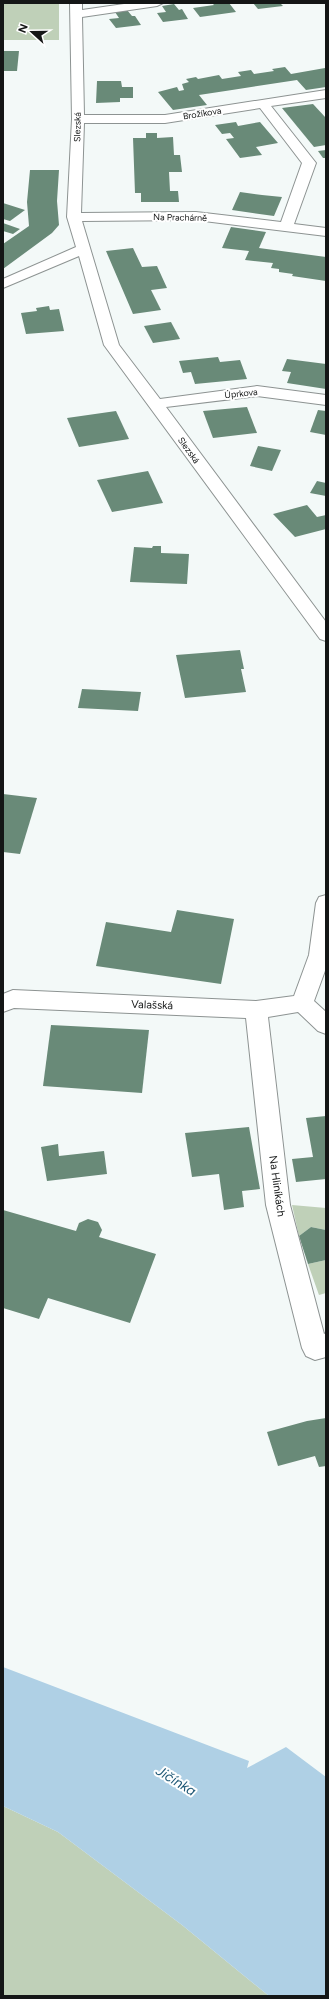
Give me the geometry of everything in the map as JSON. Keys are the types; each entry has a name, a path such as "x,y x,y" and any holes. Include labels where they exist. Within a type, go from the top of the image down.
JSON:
{"street":[{"path":"76,8 157,3"},
{"name":"Slezská","path":"76,8 78,119 74,217 112,345 326,635"},
{"name":"Brožíkova","path":"78,119 165,119 326,94"},
{"path":"263,104 309,163 286,227"},
{"name":"Na Prachárně","path":"74,217 196,216 326,232"},
{"path":"3,284 83,249"},
{"name":"Úprkova","path":"156,404 257,390 326,400"},
{"path":"326,903 320,954 302,1002 326,1025"},
{"name":"Valašská","path":"3,1003 13,999 256,1010 302,1002"},
{"name":"Na Hliníkách","path":"256,1010 278,1205 315,1348 326,1345"}],"green space":[{"path":"3,3 59,3 59,40 3,40"},
{"path":"292,1205 326,1208 326,1230 311,1227 299,1236"},
{"path":"326,1260 326,1293 319,1295 308,1264"},
{"path":"3,1806 58,1832 182,1925 269,1996 3,1996"}],"water":[{"name":"Jičínka","path":"3,1667 249,1761 247,1768 286,1747 326,1777 326,1996 269,1996 182,1925 58,1832 3,1806"}],"building":[{"path":"212,3 229,3 236,12 200,17 193,8 214,5"},
{"path":"253,3 280,3 283,6 258,9"},
{"path":"174,4 179,10 182,9 188,19 163,22 157,13 166,12 162,6"},
{"path":"127,10 132,16 135,16 141,25 116,28 109,19 119,18 115,12"},
{"path":"3,51 19,51 17,71 3,71"},
{"path":"285,67 291,74 325,68 326,87 306,90 297,80 199,95 207,105 173,110 158,92 177,87 179,91 184,90 182,84 189,82 186,79 196,77 198,79 219,75 222,79 241,76 238,72 251,70 254,74 274,71 272,69"},
{"path":"97,81 121,81 122,87 133,87 133,98 120,98 120,102 96,103"},
{"path":"313,104 326,118 326,145 314,147 282,108"},
{"path":"236,122 238,126 260,122 278,143 256,147 262,155 240,158 226,139 234,138 230,133 222,134 215,125"},
{"path":"146,133 157,133 157,138 173,137 174,155 180,155 182,172 169,172 170,191 178,191 179,202 141,202 141,193 135,193 133,138 146,138"},
{"path":"326,150 326,158 323,158 318,151"},
{"path":"30,170 59,170 57,201 59,225 52,233 3,269 3,244 29,226 27,202"},
{"path":"240,192 282,197 274,216 232,210"},
{"path":"3,203 25,210 10,221 3,219"},
{"path":"3,223 20,229 13,234 3,231"},
{"path":"231,227 266,232 259,248 326,257 326,281 292,276 293,274 279,272 279,269 271,268 273,263 245,260 249,251 222,248"},
{"path":"133,248 142,267 157,266 167,288 151,290 161,310 133,314 106,251"},
{"path":"49,306 50,310 59,309 64,331 26,334 21,313 37,311 36,308"},
{"path":"171,322 180,339 153,343 144,326"},
{"path":"218,357 220,362 240,360 247,379 195,384 191,372 183,373 179,361"},
{"path":"287,359 326,364 326,389 287,383 291,372 282,371"},
{"path":"247,407 257,433 213,438 203,411"},
{"path":"318,410 326,411 326,435 310,432"},
{"path":"116,411 129,439 79,447 67,418"},
{"path":"258,446 281,450 272,471 250,466"},
{"path":"148,471 163,503 112,512 97,480"},
{"path":"317,481 326,483 326,496 310,493"},
{"path":"307,505 317,517 326,515 326,529 295,537 273,514"},
{"path":"153,546 161,546 161,553 189,554 187,584 130,582 134,547 152,548"},
{"path":"240,650 244,669 241,669 246,692 185,698 176,655"},
{"path":"82,689 141,692 138,711 78,708"},
{"path":"3,794 37,798 20,854 3,852"},
{"path":"177,910 234,919 221,984 96,966 106,922 171,932"},
{"path":"51,1025 149,1030 142,1093 43,1086"},
{"path":"326,1116 326,1179 296,1182 292,1159 313,1157 306,1118"},
{"path":"249,1127 260,1189 242,1191 244,1207 224,1210 219,1174 192,1177 185,1133"},
{"path":"58,1144 59,1156 104,1151 107,1174 47,1181 41,1147"},
{"path":"3,1210 76,1231 79,1223 88,1219 98,1222 102,1230 99,1237 156,1254 130,1323 48,1298 39,1319 3,1308"},
{"path":"311,1227 326,1230 326,1260 308,1264 299,1236"},
{"path":"326,1418 326,1466 319,1467 315,1456 278,1466 267,1432 307,1421"}]}
